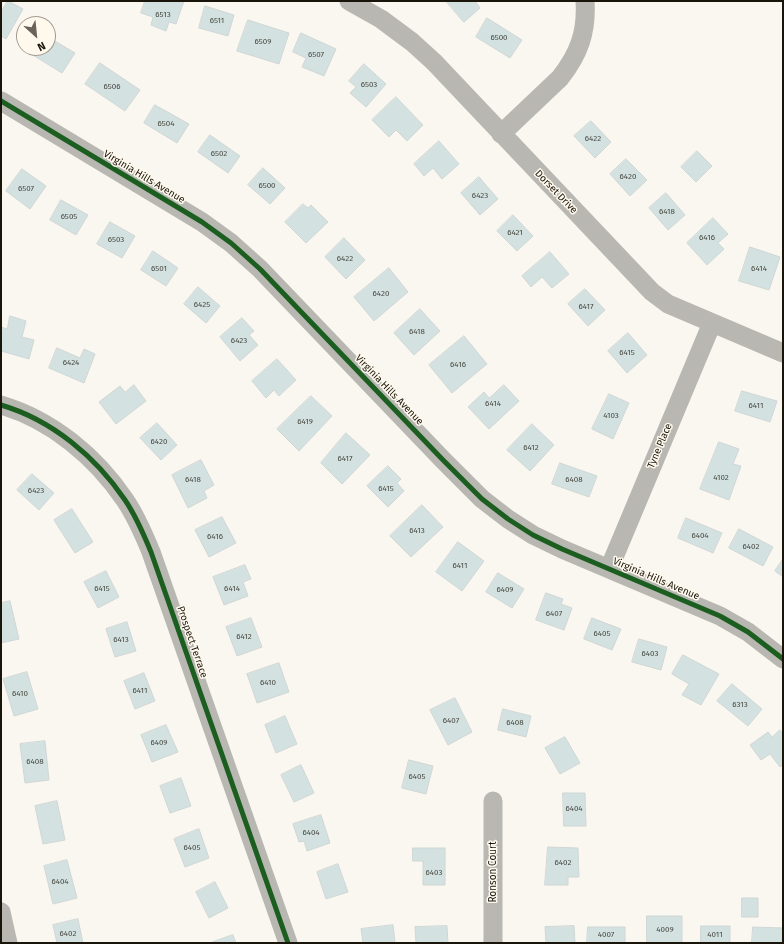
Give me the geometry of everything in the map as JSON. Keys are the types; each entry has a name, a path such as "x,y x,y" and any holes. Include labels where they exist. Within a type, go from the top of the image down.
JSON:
{"street":[{"name":"Dorset Drive","path":"349,1 381,19 412,42 434,62 652,292 668,304 783,353"},
{"path":"501,134 560,78 574,59 585,28 585,1"},
{"name":"Virginia Hills Avenue","path":"1,101 202,222 231,243 260,269 482,499 508,519 533,535 562,549 720,616 748,632 783,659"},
{"name":"Tyne Place","path":"609,569 712,323"},
{"name":"Prospect Terrace","path":"1,405 19,411 45,425 76,447 104,473 126,500 139,524 151,552 288,943"},
{"name":"Ronson Court","path":"493,801 493,943"},
{"path":"1,912 8,943"}],"building":[{"path":"8,1 23,9 19,16 16,16 16,21 6,39 1,36 1,12"},
{"path":"145,1 184,1 176,24 169,22 166,31 151,25 153,17 141,13"},
{"path":"446,1 475,1 480,8 464,22"},
{"path":"205,6 234,15 228,36 199,28"},
{"path":"487,18 522,40 510,58 476,37"},
{"path":"248,20 289,33 279,64 237,51"},
{"path":"301,33 336,49 324,76 302,67 306,58 293,52"},
{"path":"56,42 75,53 62,73 34,56 56,56"},
{"path":"100,63 140,90 125,111 85,84"},
{"path":"364,64 386,84 366,107 350,93 356,87 349,81"},
{"path":"396,97 423,125 407,141 396,130 389,137 372,120"},
{"path":"155,105 189,124 177,143 144,123"},
{"path":"591,121 611,142 595,158 574,136"},
{"path":"210,135 240,156 228,173 198,152"},
{"path":"439,141 459,164 442,179 433,168 424,176 414,164"},
{"path":"697,151 712,166 696,182 681,167"},
{"path":"626,159 647,180 630,196 610,174"},
{"path":"263,168 285,188 270,204 248,185"},
{"path":"22,169 46,186 30,209 6,191"},
{"path":"479,177 498,199 480,215 461,193"},
{"path":"666,193 685,215 668,230 649,208"},
{"path":"61,200 88,215 76,235 50,220"},
{"path":"303,204 308,208 311,205 328,222 306,243 285,222"},
{"path":"513,215 533,236 517,251 497,231"},
{"path":"713,218 728,234 718,243 724,249 707,265 687,243"},
{"path":"110,222 135,236 122,258 97,244"},
{"path":"344,238 365,260 346,279 325,257"},
{"path":"750,247 780,257 769,290 739,281"},
{"path":"153,251 178,268 166,286 141,270"},
{"path":"550,252 569,274 552,288 542,277 531,287 522,276"},
{"path":"389,268 408,292 374,321 354,297"},
{"path":"198,287 220,306 206,323 184,304"},
{"path":"585,289 605,310 588,326 568,304"},
{"path":"420,309 440,331 414,355 394,333"},
{"path":"10,316 26,321 22,337 34,340 29,359 1,351 1,327 7,329"},
{"path":"242,318 254,331 249,335 258,345 240,361 220,337"},
{"path":"628,333 647,355 627,373 608,351"},
{"path":"464,336 487,364 452,393 429,365"},
{"path":"57,348 80,358 84,349 95,354 84,383 49,368"},
{"path":"277,359 296,380 279,396 274,390 266,398 252,381"},
{"path":"134,385 146,401 116,424 99,402 120,386 125,392"},
{"path":"504,385 519,401 489,429 468,407 484,392 489,398"},
{"path":"742,391 777,401 770,422 735,411"},
{"path":"609,394 629,403 613,439 592,429"},
{"path":"311,396 332,416 299,451 277,429"},
{"path":"157,423 177,445 161,460 140,438"},
{"path":"532,424 554,445 530,471 507,450"},
{"path":"346,433 370,455 342,484 321,463"},
{"path":"719,442 739,449 733,464 741,466 729,500 700,489"},
{"path":"201,460 214,485 204,491 207,498 188,508 172,475"},
{"path":"560,463 597,476 589,497 552,484"},
{"path":"388,466 401,479 397,483 404,491 388,507 367,486"},
{"path":"32,474 54,493 39,510 17,490"},
{"path":"422,505 443,527 411,557 390,536"},
{"path":"72,509 93,542 75,553 54,520"},
{"path":"222,517 236,543 209,557 195,530"},
{"path":"686,518 722,533 713,553 678,538"},
{"path":"739,529 773,547 763,566 729,548"},
{"path":"458,542 484,561 462,591 436,572"},
{"path":"783,559 783,577 775,571"},
{"path":"245,565 251,579 243,582 248,596 224,605 213,577"},
{"path":"106,571 119,597 98,608 84,582"},
{"path":"498,573 524,589 512,608 486,592"},
{"path":"546,593 563,599 561,604 572,608 564,630 536,620"},
{"path":"10,601 19,639 1,643 1,603"},
{"path":"251,618 262,647 237,656 226,627"},
{"path":"592,618 621,629 612,650 584,639"},
{"path":"127,622 136,651 115,657 106,629"},
{"path":"639,639 667,647 661,670 632,662"},
{"path":"683,655 719,674 701,705 682,695 689,684 672,674"},
{"path":"279,663 289,692 257,703 247,674"},
{"path":"27,672 38,709 14,716 3,679"},
{"path":"144,673 155,701 135,709 124,681"},
{"path":"732,684 762,709 748,726 717,701"},
{"path":"455,698 472,732 448,745 430,710"},
{"path":"503,709 531,716 526,737 498,730"},
{"path":"285,716 297,744 276,753 265,725"},
{"path":"166,725 178,752 152,762 141,735"},
{"path":"780,730 783,734 783,765 780,767 770,754 761,760 750,745 768,732 772,737"},
{"path":"565,737 580,763 560,774 545,748"},
{"path":"45,741 49,780 25,783 20,744"},
{"path":"409,760 433,766 426,794 402,788"},
{"path":"301,765 314,793 294,802 281,775"},
{"path":"181,778 191,806 170,813 160,786"},
{"path":"563,793 585,793 586,826 564,826"},
{"path":"57,801 65,840 43,844 35,806"},
{"path":"321,815 330,843 307,851 304,841 299,842 293,824"},
{"path":"199,829 209,858 185,867 174,839"},
{"path":"548,847 578,848 579,877 568,877 568,885 545,885"},
{"path":"413,848 445,848 445,885 423,885 423,861 413,861"},
{"path":"67,860 77,898 53,904 44,866"},
{"path":"338,864 348,892 326,899 317,872"},
{"path":"215,882 228,908 209,918 196,892"},
{"path":"742,898 758,898 758,917 742,917"},
{"path":"647,916 682,916 682,943 647,943"},
{"path":"78,919 83,943 57,943 53,925"},
{"path":"393,925 395,943 363,943 361,929"},
{"path":"447,926 448,943 416,943 415,927"},
{"path":"574,926 575,943 546,943 545,927"},
{"path":"701,926 730,926 730,943 701,943"},
{"path":"588,927 625,927 625,943 587,943"},
{"path":"753,927 783,928 782,943 752,943"},
{"path":"233,935 236,943 213,942"}],"cycle path":[{"path":"1,101 202,222 231,243 260,269 482,499 508,519 533,535 562,549 720,616 748,632 783,659"},
{"path":"1,405 38,420 55,430 86,455 101,469 125,500 143,532 288,943"}]}
